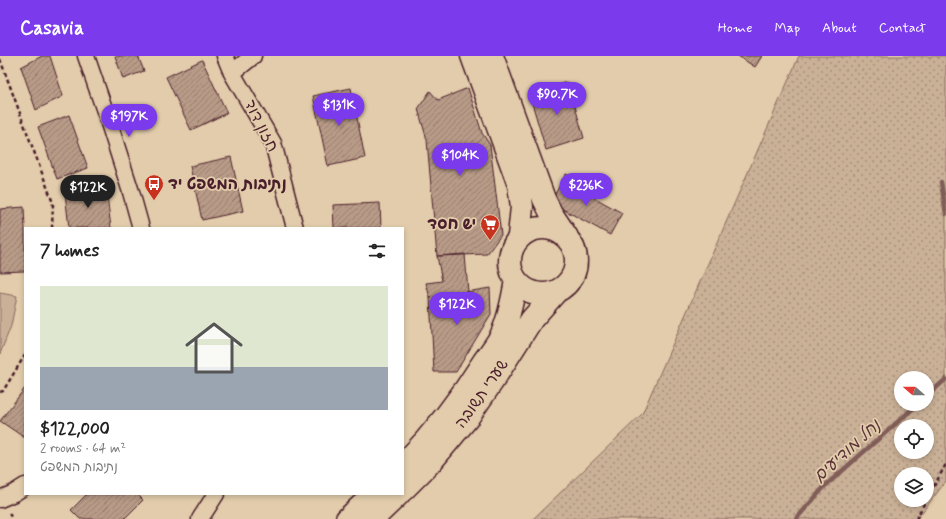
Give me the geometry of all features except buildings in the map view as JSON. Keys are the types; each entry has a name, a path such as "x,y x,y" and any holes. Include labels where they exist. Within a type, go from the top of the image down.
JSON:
{"street":[{"path":"86,56 108,120 141,227"},
{"name":"חזון דוד","path":"225,56 232,74 273,144 295,227"},
{"path":"232,74 253,56"},
{"path":"472,56 519,185 522,207 519,236"},
{"path":"492,56 544,199 551,213 567,237 574,248 577,261 574,274 567,285 556,292 543,294 530,292 519,284 512,273 509,260 512,247 519,236 530,229 543,227 556,229 567,237"},
{"name":"שערי תשובה","path":"404,464 452,409 501,335 513,298 516,280"},
{"name":"שערי תשובה","path":"404,489 431,462 466,420 532,319 556,292"},
{"path":"0,499 24,487"},
{"path":"200,519 215,495"},
{"path":"347,519 373,495"},
{"path":"373,519 398,495"}],"path":[{"path":"0,59 52,203 52,227"},
{"path":"0,392 3,390 24,357"},
{"path":"934,486 946,464"},
{"path":"916,519 923,507"}],"shaded area":[{"path":"799,56 946,56 946,481 934,497 934,467 894,467 894,507 926,507 917,519 533,519 642,414"},
{"path":"0,293 17,296 11,326 0,354"}],"waterway":[{"path":"941,182 946,214"},
{"name":"נחל מודיעים","path":"934,390 946,379"},
{"name":"נחל מודיעים","path":"796,519 825,486 910,411"}],"place":[{"name":"נתיבות המשפט יד","path":"154,201"},
{"name":"יש חסד","path":"490,241"}]}
